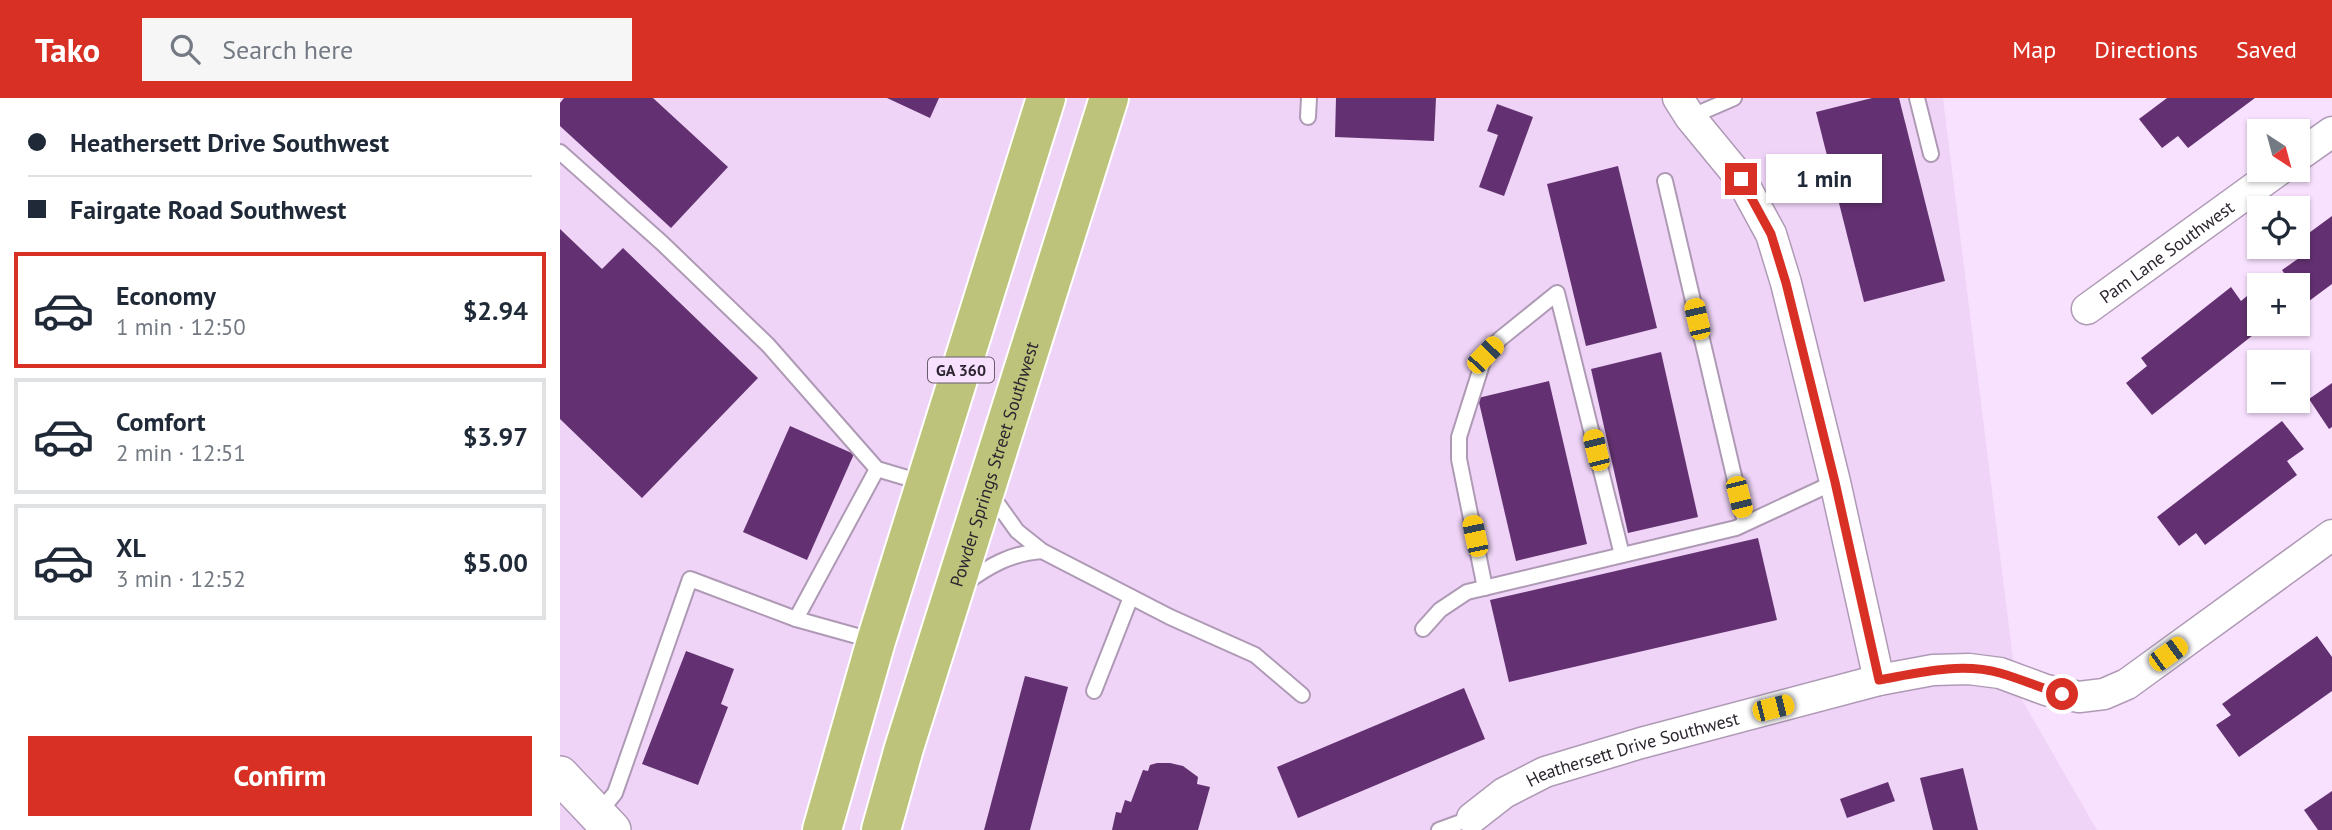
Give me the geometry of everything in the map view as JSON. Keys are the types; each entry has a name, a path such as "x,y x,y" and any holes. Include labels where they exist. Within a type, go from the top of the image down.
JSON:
{"main road":[{"name":"GA 360","path":"822,830 876,641 1046,98"},
{"name":"Powder Springs Street Southwest","path":"881,830 904,748 1109,98"}],"street":[{"path":"1684,108 1741,179 1771,234 1786,283 1835,482 1879,680"},
{"path":"2310,148 2332,132"},
{"name":"Pam Lane Southwest","path":"2087,309 2262,182"},
{"name":"Heathersett Drive Southwest","path":"1472,818 1504,793 1545,772 1641,743 1879,680 1933,670 1969,669 2000,673 2046,690 2079,697 2104,694 2127,684 2332,535"},
{"path":"560,775 605,822"}],"lane":[{"path":"1308,117 1310,98"},
{"path":"1684,108 1734,98"},
{"path":"1917,98 1931,154"},
{"path":"560,152 662,243 768,345 877,469 926,484"},
{"path":"1665,181 1745,523"},
{"path":"1485,588 1459,459 1459,436 1468,401 1485,355 1500,339 1557,293 1622,555"},
{"path":"796,619 877,469"},
{"path":"990,478 997,503 1005,517 1017,531 1042,551 1170,617 1255,654 1302,695"},
{"path":"1423,629 1452,600 1467,592 1736,528 1835,482"},
{"path":"954,591 984,569 1008,557 1042,551"},
{"path":"605,822 691,579 796,619 876,641"},
{"path":"1094,691 1131,597"},
{"path":"1439,830 1472,818"}],"shaded area":[{"path":"560,98 1943,98 2017,691 2097,830 560,830"}],"building":[{"path":"564,98 653,98 728,167 671,228 560,126 560,103"},
{"path":"887,98 939,98 930,118"},
{"path":"1336,98 1436,98 1434,141 1335,137"},
{"path":"1872,98 1899,98 1945,281 1864,302 1816,112"},
{"path":"2167,98 2255,98 2188,148 2178,136 2162,148 2139,119"},
{"path":"1497,104 1533,117 1504,196 1479,187 1498,135 1487,131"},
{"path":"1618,166 1657,328 1586,346 1547,184"},
{"path":"2332,216 2332,284 2310,300 2310,273 2284,273 2282,270 2298,259 2310,259 2310,232"},
{"path":"560,229 602,269 623,248 758,378 642,498 560,419"},
{"path":"2231,287 2241,301 2247,296 2247,336 2252,336 2152,415 2126,383 2147,366 2141,358"},
{"path":"1661,352 1698,517 1628,533 1591,369"},
{"path":"1549,381 1587,544 1516,561 1478,398"},
{"path":"2332,383 2332,427 2329,429 2310,398"},
{"path":"2282,421 2304,449 2287,461 2297,475 2205,545 2196,533 2179,546 2157,517"},
{"path":"790,426 854,454 807,560 743,532"},
{"path":"1758,538 1777,620 1509,682 1490,600"},
{"path":"2317,636 2332,657 2332,691 2239,757 2216,725 2231,715 2222,704"},
{"path":"686,651 734,669 721,704 728,707 698,785 642,764"},
{"path":"1025,676 1068,687 1030,830 984,830"},
{"path":"1464,688 1485,739 1298,818 1277,767"},
{"path":"1157,763 1183,766 1198,777 1197,784 1210,787 1198,830 1112,830 1116,812 1121,813 1125,800 1131,802 1143,770 1148,771 1150,765"},
{"path":"1963,768 1978,830 1933,830 1920,778"},
{"path":"1888,782 1895,801 1847,818 1840,799"},
{"path":"2332,791 2332,830 2318,830 2304,810"}],"route":[{"path":"1741,179 1771,234 1786,283 1835,482 1879,680 1933,670 1969,669 2000,673 2062,694"}]}
